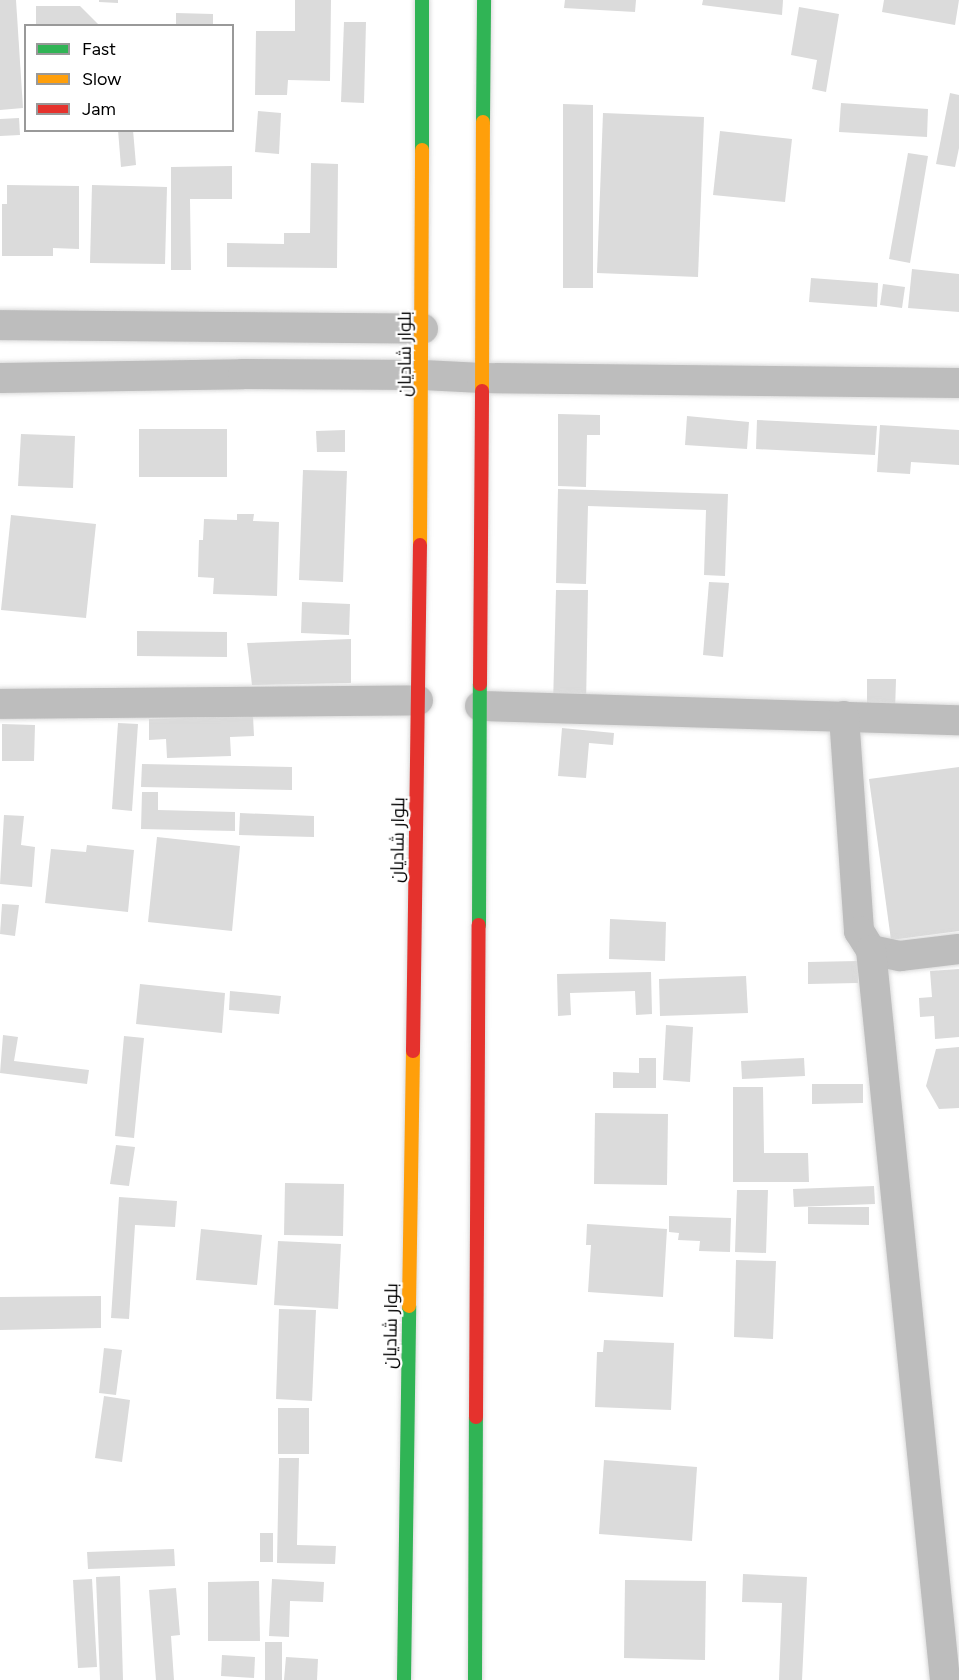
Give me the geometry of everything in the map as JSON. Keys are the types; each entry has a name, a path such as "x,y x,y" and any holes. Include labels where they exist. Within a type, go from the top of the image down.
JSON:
{"main road":[{"name":"بلوار شادیان","path":"404,1680 423,375 422,0"},
{"path":"475,1680 484,0"}],"street":[{"path":"0,325 423,329"},
{"path":"0,378 243,374 959,383"},
{"path":"0,704 418,700"},
{"path":"480,706 959,720"},
{"path":"844,716 859,931 871,950 945,1680"},
{"path":"871,950 900,956 959,949"}],"building":[{"path":"0,0 16,0 23,108 0,110"},
{"path":"99,0 118,0 118,3 99,2"},
{"path":"295,0 331,0 330,81 288,80 287,95 255,95 256,31 295,31"},
{"path":"565,0 636,0 635,12 564,8"},
{"path":"703,0 783,0 782,15 702,5"},
{"path":"884,0 959,0 955,25 882,12"},
{"path":"36,6 80,6 98,24 36,24"},
{"path":"799,7 839,14 826,92 812,89 817,60 791,55"},
{"path":"176,13 213,14 213,24 176,24"},
{"path":"344,22 366,22 364,103 341,102"},
{"path":"950,93 959,95 959,148 955,167 936,164"},
{"path":"841,103 928,109 927,137 839,132"},
{"path":"563,104 593,105 593,288 563,288"},
{"path":"258,111 281,113 279,154 255,152"},
{"path":"603,113 704,117 698,277 597,273"},
{"path":"19,118 20,135 0,136 0,119"},
{"path":"720,131 792,139 785,202 713,195"},
{"path":"118,132 133,132 136,165 121,167"},
{"path":"908,153 928,156 910,263 889,259"},
{"path":"311,163 338,164 337,268 227,267 227,243 284,244 284,233 310,233"},
{"path":"232,166 232,199 190,199 191,270 171,270 171,167"},
{"path":"7,185 79,186 79,249 53,248 53,256 2,256 2,204 7,204"},
{"path":"92,185 167,187 165,264 90,263"},
{"path":"912,269 959,274 959,312 908,308"},
{"path":"811,278 878,283 877,307 809,302"},
{"path":"883,284 905,287 902,308 880,305"},
{"path":"558,414 600,415 600,435 587,435 586,487 558,486"},
{"path":"687,416 749,422 747,449 685,445"},
{"path":"757,420 877,426 875,455 756,449"},
{"path":"880,425 959,430 959,465 911,462 910,474 877,472"},
{"path":"139,429 227,429 227,477 139,477"},
{"path":"345,430 345,452 317,452 316,431"},
{"path":"21,434 75,436 73,488 18,486"},
{"path":"303,470 347,471 343,582 299,580"},
{"path":"558,489 728,494 725,576 704,575 706,510 588,506 586,584 556,583"},
{"path":"237,514 254,514 253,521 279,522 277,596 213,594 214,578 198,577 199,540 203,540 204,519 237,520"},
{"path":"11,515 96,524 86,618 1,610"},
{"path":"709,582 729,583 723,657 703,655"},
{"path":"556,590 588,590 586,706 553,705"},
{"path":"302,602 350,604 349,635 301,633"},
{"path":"137,631 227,632 227,657 137,656"},
{"path":"351,639 351,683 252,685 247,643"},
{"path":"867,679 896,679 895,712 867,711"},
{"path":"253,716 254,736 230,737 231,756 167,758 166,739 149,740 149,719"},
{"path":"118,723 138,724 132,811 112,809"},
{"path":"2,724 35,725 34,761 2,761"},
{"path":"562,728 614,733 613,745 589,743 586,778 558,776"},
{"path":"142,764 292,767 292,790 141,787"},
{"path":"959,767 959,931 891,940 869,779"},
{"path":"142,792 158,792 158,810 235,812 235,831 141,829"},
{"path":"240,813 314,816 314,837 239,835"},
{"path":"4,815 24,816 21,845 35,847 32,887 0,884"},
{"path":"157,837 240,846 232,931 148,922"},
{"path":"87,845 134,850 128,912 45,903 51,849 86,852"},
{"path":"2,904 19,905 15,936 0,934"},
{"path":"610,919 666,922 665,961 609,959"},
{"path":"858,961 858,983 808,984 808,962"},
{"path":"959,969 959,1037 935,1039 934,1016 920,1017 919,998 932,997 930,971"},
{"path":"651,972 652,1014 636,1015 635,991 570,993 571,1015 558,1016 557,974"},
{"path":"746,976 748,1013 660,1016 659,979"},
{"path":"140,984 225,993 222,1033 136,1024"},
{"path":"230,991 281,996 279,1014 229,1010"},
{"path":"666,1025 693,1027 690,1082 663,1080"},
{"path":"3,1035 18,1037 14,1061 89,1070 87,1084 0,1073"},
{"path":"124,1036 144,1038 134,1138 115,1136"},
{"path":"959,1047 959,1108 939,1109 926,1086 936,1049"},
{"path":"639,1058 656,1058 656,1088 613,1088 613,1072 639,1073"},
{"path":"804,1058 805,1076 742,1079 741,1061"},
{"path":"812,1084 863,1084 863,1103 812,1104"},
{"path":"733,1087 763,1087 764,1153 808,1153 809,1182 733,1182"},
{"path":"595,1113 668,1114 667,1185 594,1184"},
{"path":"116,1145 135,1147 129,1186 110,1184"},
{"path":"285,1183 344,1184 343,1236 284,1235"},
{"path":"874,1186 875,1204 794,1207 793,1189"},
{"path":"737,1190 768,1190 766,1253 735,1252"},
{"path":"119,1197 177,1201 175,1227 135,1225 129,1319 111,1318"},
{"path":"808,1207 869,1207 869,1225 808,1224"},
{"path":"669,1216 731,1218 730,1252 699,1251 700,1241 678,1240 679,1233 669,1232"},
{"path":"587,1224 667,1229 663,1297 588,1292 591,1245 586,1245"},
{"path":"201,1229 262,1235 257,1285 196,1280"},
{"path":"278,1241 341,1244 338,1309 274,1305"},
{"path":"736,1260 776,1261 773,1339 734,1337"},
{"path":"101,1296 101,1328 0,1330 0,1297"},
{"path":"279,1309 316,1310 312,1401 276,1399"},
{"path":"604,1340 674,1343 671,1410 595,1407 597,1352 603,1352"},
{"path":"104,1348 122,1350 116,1395 99,1393"},
{"path":"104,1396 130,1400 122,1462 95,1458"},
{"path":"278,1408 309,1408 309,1454 278,1454"},
{"path":"279,1458 299,1458 297,1545 336,1546 335,1564 277,1563"},
{"path":"604,1460 697,1467 692,1541 599,1534"},
{"path":"260,1533 273,1533 273,1562 260,1562"},
{"path":"174,1549 175,1566 88,1569 87,1552"},
{"path":"743,1574 807,1577 802,1680 779,1680 782,1603 742,1602"},
{"path":"120,1576 123,1680 100,1680 96,1577"},
{"path":"92,1579 97,1667 78,1668 73,1580"},
{"path":"272,1579 324,1582 323,1602 290,1601 289,1637 269,1636"},
{"path":"625,1580 706,1581 705,1660 624,1658"},
{"path":"259,1581 260,1641 208,1641 208,1582"},
{"path":"176,1588 180,1635 171,1636 174,1680 156,1680 149,1590"},
{"path":"265,1642 282,1642 282,1680 265,1680"},
{"path":"222,1655 255,1657 254,1678 221,1676"},
{"path":"286,1657 318,1659 317,1680 284,1680"}],"traffic: fast":[{"path":"422,0 422,150"},
{"path":"483,122 484,0"},
{"path":"479,925 480,684"},
{"path":"404,1680 409,1306"},
{"path":"475,1680 476,1417"}],"traffic: slow":[{"path":"482,391 483,122"},
{"path":"420,545 422,150"},
{"path":"409,1306 413,1051"}],"traffic: jam":[{"path":"480,684 482,391"},
{"path":"413,1051 420,545"},
{"path":"476,1417 479,925"}]}
